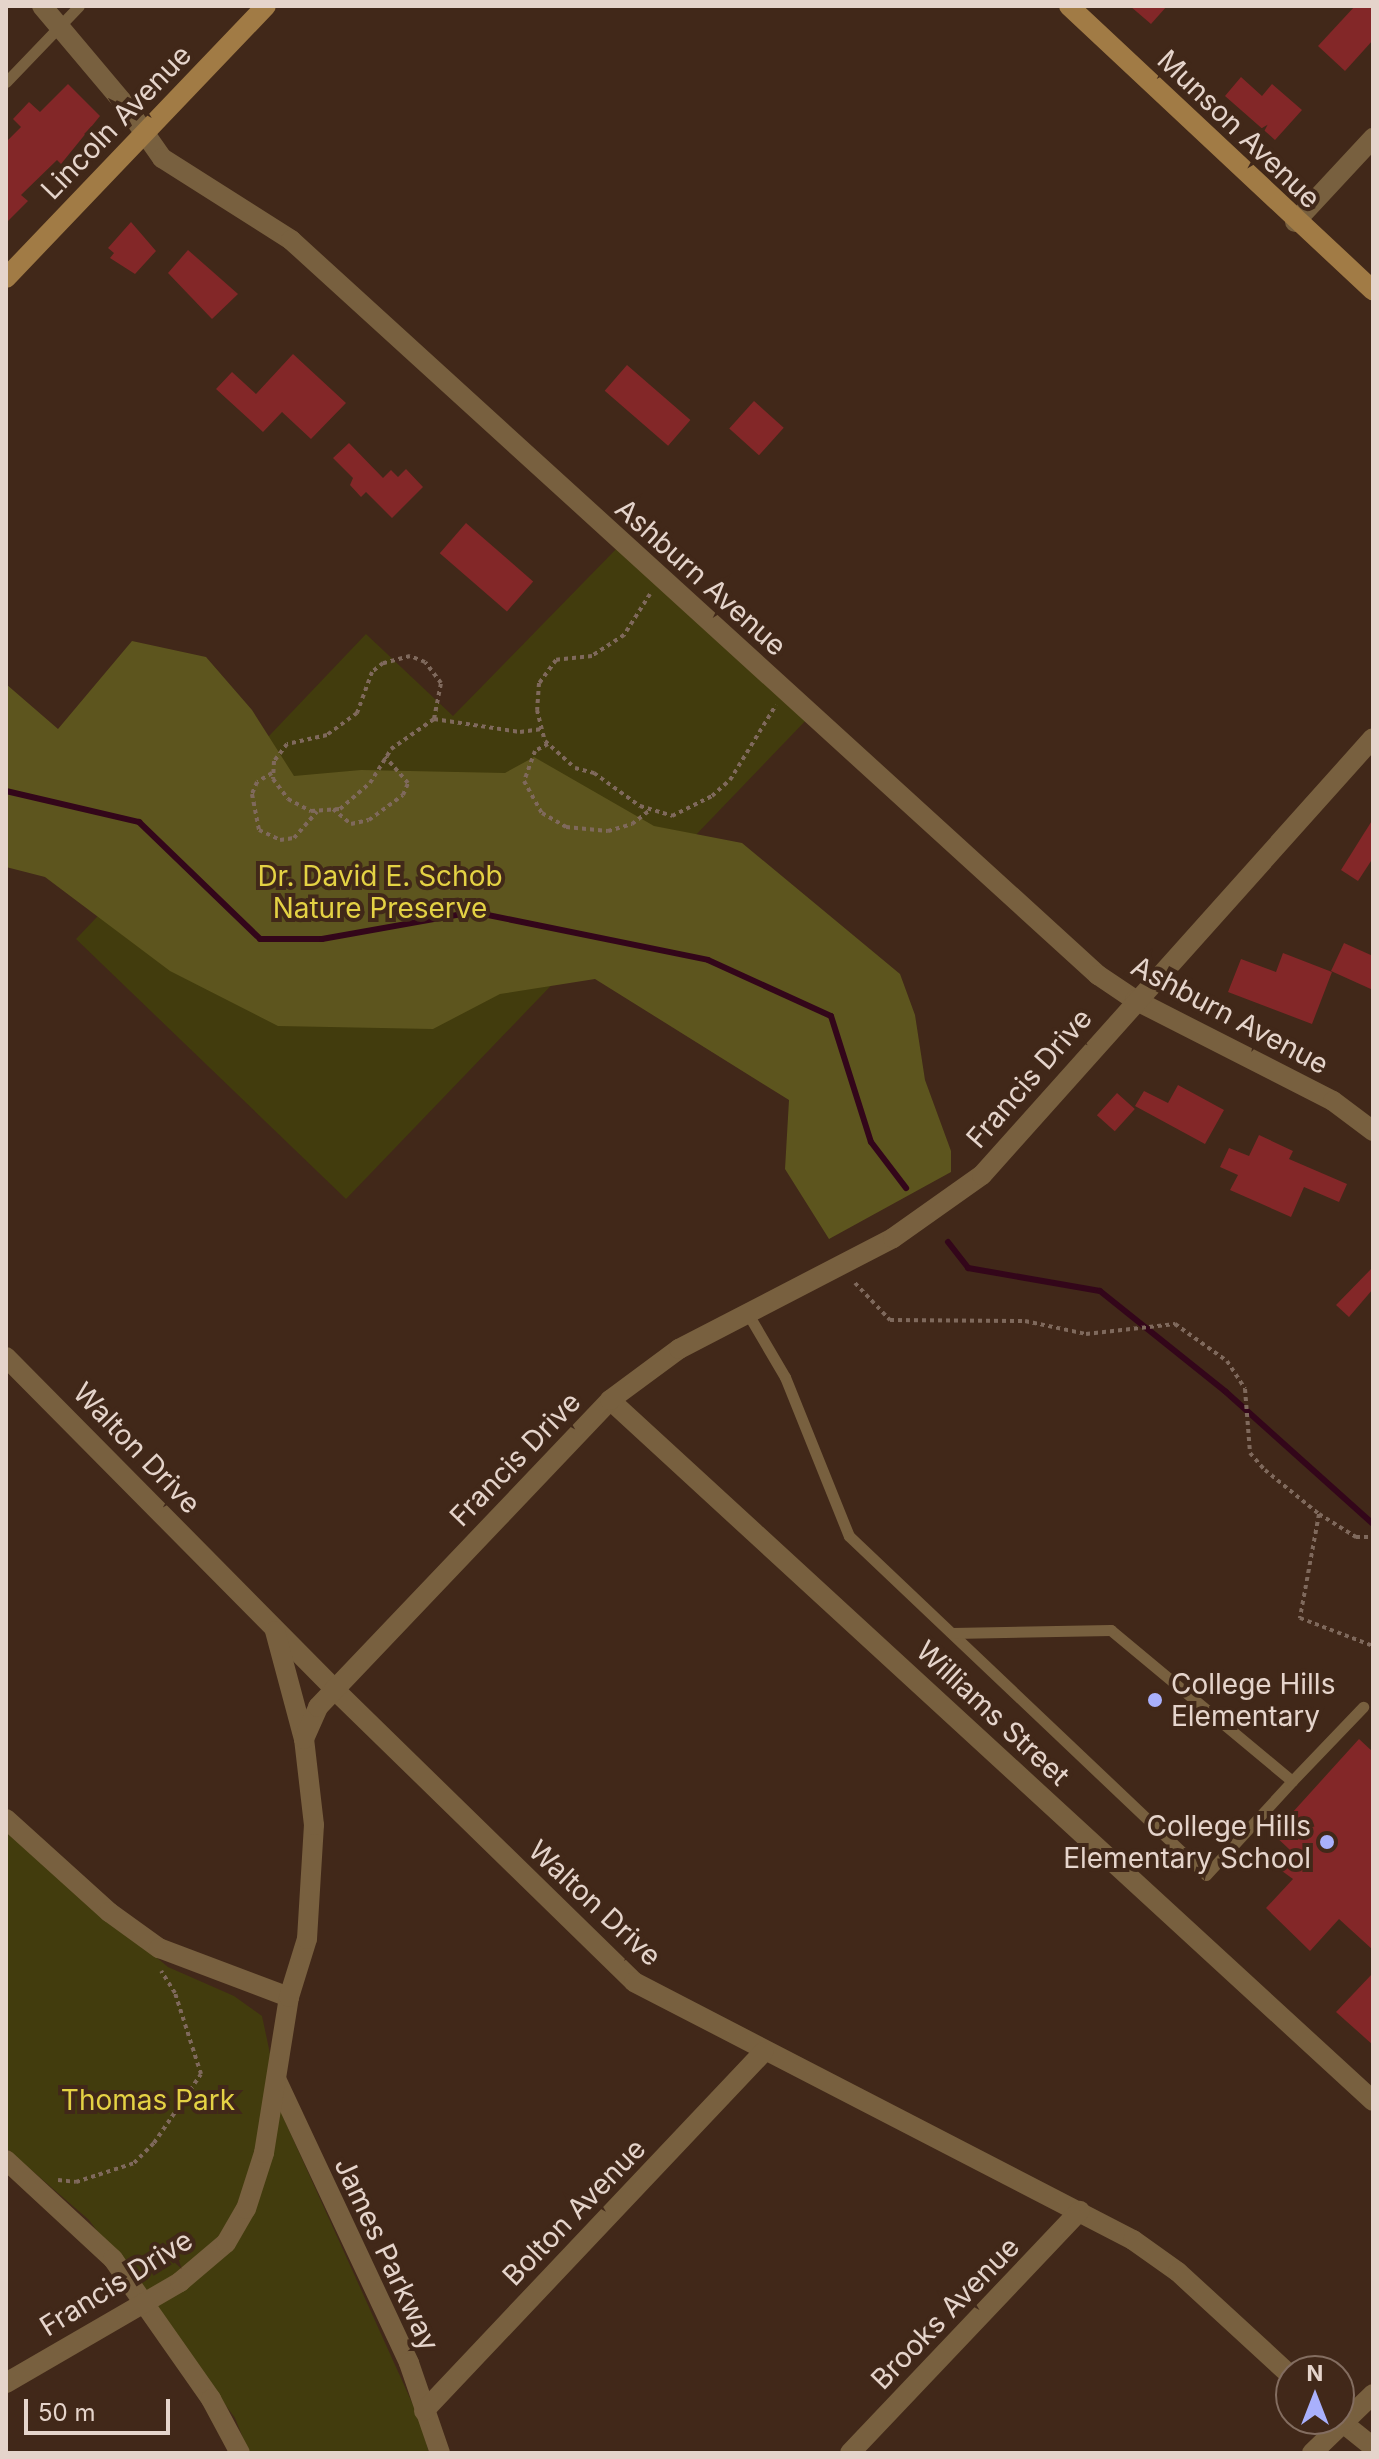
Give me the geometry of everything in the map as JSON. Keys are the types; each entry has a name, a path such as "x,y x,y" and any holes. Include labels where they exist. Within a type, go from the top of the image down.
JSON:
{"street":[{"name":"Ashburn Avenue","path":"42,6 61,25 162,158 185,178 291,240 1098,975 1135,1000 1333,1101 1373,1131"},
{"name":"Lincoln Avenue","path":"6,278 266,6"},
{"name":"Munson Avenue","path":"1069,6 1295,222 1373,290"},
{"path":"1295,222 1373,138"},
{"name":"Francis Drive","path":"6,2383 145,2304 215,2254 236,2229 261,2169 289,1997 309,1917 314,1825 304,1739 334,1689 610,1400 679,1349 893,1238 958,1195 1371,744"},
{"name":"Walton Drive","path":"6,1357 334,1689 634,1982 764,2052 1080,2211 1178,2272 1275,2361"},
{"name":"Williams Street","path":"610,1400 1373,2101"},
{"path":"273,1628 304,1739"},
{"path":"6,1819 109,1912 159,1948 289,1997"},
{"name":"Bolton Avenue","path":"424,2411 764,2052"},
{"name":"James Parkway","path":"277,2081 409,2363 440,2453"},
{"path":"6,2160 73,2218 113,2259 211,2399 240,2453"},
{"name":"Brooks Avenue","path":"850,2453 1080,2211"},
{"path":"1355,2409 1373,2394"},
{"path":"1355,2433 1373,2447"},
{"path":"1312,2453 1328,2435"}],"lane":[{"path":"6,82 79,6"},
{"path":"748,1314 785,1377 849,1536 1206,1875 1363,1707"},
{"path":"952,1633 1111,1630 1292,1781"}],"path":[{"path":"655,572 648,605 624,635 592,656 556,660 539,683 542,729 548,744 575,768 594,773 650,810 672,816 712,796 737,769 786,693"},
{"path":"434,719 441,683 425,662 410,656 383,663 372,672 357,713 342,729 287,744 274,761 273,772 288,799 319,811 333,809 359,796 385,757 409,732 434,719 520,732 542,729"},
{"path":"548,744 535,751 524,781 542,813 566,827 608,831 632,824 650,810"},
{"path":"333,809 351,824 369,820 403,795 408,783 385,757"},
{"path":"273,772 257,782 252,794 259,830 280,840 294,838 319,811"},
{"path":"855,1283 890,1320 1025,1321 1086,1334 1175,1324 1227,1361 1245,1389 1250,1453 1319,1514 1356,1537 1373,1537"},
{"path":"1319,1514 1300,1618 1373,1646"},
{"path":"52,2180 76,2182 134,2163 154,2143 201,2074 175,1993 151,1964"}],"green space":[{"name":"Dr. David E. Schob Nature Preserve","path":"622,543 811,715 346,1199 76,939 366,634 453,716"},
{"path":"132,641 206,657 252,710 294,776 361,770 505,773 534,757 654,826 742,843 900,974 915,1015 925,1080 951,1151 951,1172 829,1239 785,1169 789,1100 595,979 500,994 433,1029 278,1026 170,971 45,877 6,867 6,684 58,729"},
{"name":"Thomas Park","path":"6,1832 168,1967 234,1996 262,2016 284,2119 419,2418 429,2453 249,2453 235,2418 89,2220 6,2148"}],"building":[{"path":"1130,6 1167,6 1151,24"},
{"path":"1355,6 1373,6 1373,40 1345,71 1318,46"},
{"path":"1241,77 1262,96 1272,84 1302,110 1275,140 1225,96"},
{"path":"68,84 100,116 61,164 57,160 21,195 28,201 6,223 6,142 21,127 13,119 29,102 40,112"},
{"path":"131,222 156,251 135,274 110,258 114,253 108,248"},
{"path":"188,250 238,294 212,319 168,273"},
{"path":"293,354 346,403 311,439 282,412 263,432 216,389 232,372 256,394"},
{"path":"627,365 690,420 668,446 605,391"},
{"path":"754,401 784,428 759,455 729,428"},
{"path":"349,443 383,478 391,470 398,477 406,469 423,487 392,518 366,492 361,497 350,485 353,478 333,458"},
{"path":"466,523 533,581 507,612 440,553"},
{"path":"1373,819 1373,858 1358,881 1341,870"},
{"path":"1344,943 1373,956 1373,990 1331,971"},
{"path":"1283,953 1332,972 1312,1024 1228,992 1241,959 1276,972"},
{"path":"1178,1085 1224,1110 1205,1144 1135,1106 1144,1091 1168,1103"},
{"path":"1117,1093 1135,1109 1115,1131 1097,1115"},
{"path":"1259,1135 1293,1151 1289,1159 1347,1184 1339,1202 1304,1187 1291,1217 1230,1190 1238,1175 1220,1167 1229,1148 1249,1156"},
{"path":"1373,1267 1373,1289 1349,1317 1336,1305"},
{"name":"College Hills Elementary School","path":"1359,1739 1373,1752 1373,1950 1339,1919 1310,1951 1266,1908 1293,1879 1282,1871 1282,1859 1290,1850 1273,1834"},
{"path":"1373,1973 1373,2045 1336,2012"}],"waterway":[{"path":"6,791 139,822 260,939 322,939 473,912 708,960 831,1016 871,1142 906,1188"},
{"path":"948,1242 968,1268 1100,1291 1226,1392 1373,1524"}],"place":[{"name":"College Hills Elementary","path":"1155,1700"},
{"name":"College Hills Elementary School","path":"1327,1842"}]}
